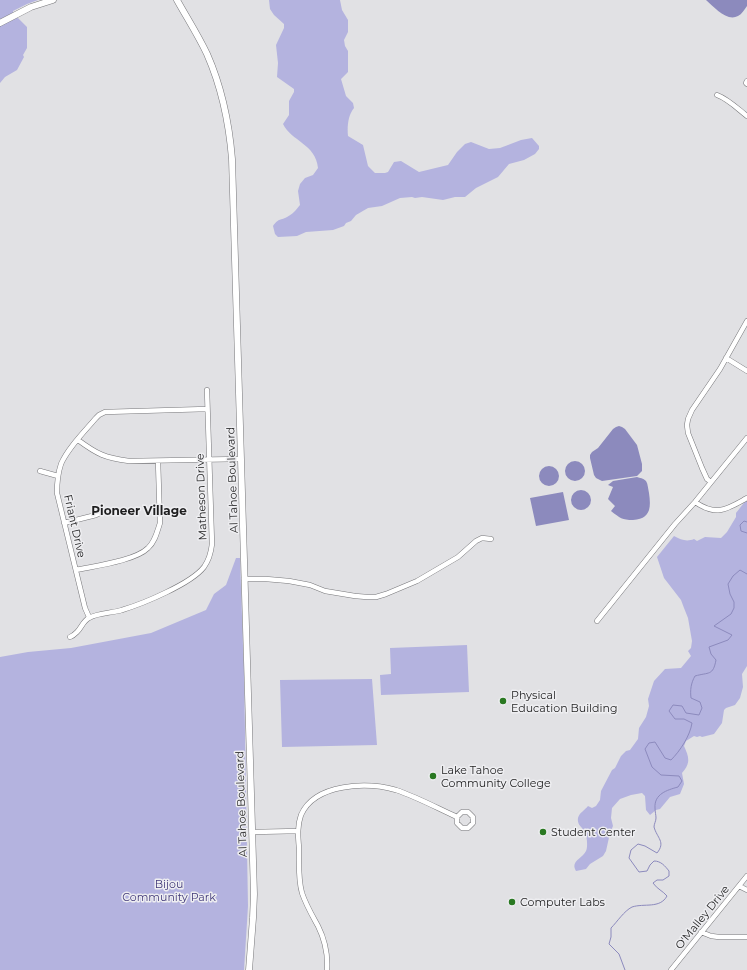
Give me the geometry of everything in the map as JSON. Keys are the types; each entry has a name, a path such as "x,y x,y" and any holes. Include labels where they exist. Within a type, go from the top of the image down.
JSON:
{"main road":[{"path":"0,23 31,7 53,0"},
{"name":"Al Tahoe Boulevard","path":"177,0 200,39 211,64 224,101 230,129 233,171 254,906 249,970"}],"street":[{"path":"717,95 721,96 747,116"},
{"path":"710,482 702,468 688,433 688,419 692,410 713,380 747,321"},
{"path":"726,358 747,371"},
{"name":"Matheson Drive","path":"89,617 122,610 145,602 180,585 194,576 208,561 212,544 207,390"},
{"name":"Friant Drive","path":"89,617 85,608 57,493 58,476 65,456 96,418 105,412 207,409"},
{"path":"597,621 747,438"},
{"path":"78,440 94,452 117,460 158,461 241,459"},
{"path":"76,570 129,558 140,554 148,548 157,533 160,523 158,461"},
{"path":"40,471 58,476"},
{"path":"695,502 707,509 716,510 727,508 747,498"},
{"path":"64,523 96,515 105,511"},
{"path":"244,579 289,581 310,585 325,591 355,596 376,597 416,581 458,557 476,541 482,538 490,539"},
{"path":"70,637 78,632 82,624 89,617"},
{"path":"327,970 327,955 322,936 318,926 308,910 302,892 299,872 299,822 301,814 311,800 326,792 344,787 370,786 394,790 406,794 457,817"},
{"path":"252,832 298,831"},
{"name":"O'Malley Drive","path":"671,970 747,876"},
{"path":"739,886 747,890"},
{"path":"701,932 719,938 747,937"}],"green space":[{"path":"0,0 38,0 13,11 14,16 27,27 27,48 17,70 5,77 0,83"},
{"path":"269,0 340,0 342,10 348,20 348,32 344,40 348,51 348,72 341,79 346,96 353,103 354,108 348,121 348,136 363,145 368,166 375,173 388,172 394,162 401,161 419,172 448,165 465,144 471,142 489,149 500,148 521,140 532,138 539,146 539,149 535,154 524,160 509,164 498,177 476,188 465,197 455,197 443,200 422,197 400,198 382,206 368,208 356,215 344,226 333,230 306,232 297,236 278,237 275,234 273,226 278,221 291,215 300,205 298,191 300,184 305,178 313,175 318,168 313,153 292,135 283,124 289,115 289,101 294,89 277,77 278,63 276,45 284,28 284,24 270,9"},
{"path":"747,499 747,666 742,674 743,687 740,698 735,705 724,710 722,723 714,734 702,737 694,736 686,741 684,746 688,757 688,763 682,773 684,784 680,794 670,797 660,809 656,810 650,815 646,810 645,796 642,793 620,799 612,808 611,818 613,826 606,851 603,856 590,864 586,869 576,871 574,865 575,862 584,854 587,847 586,834 578,822 579,816 588,806 592,808 596,806 600,800 601,791 612,770 615,768 621,756 626,751 630,750 638,739 639,728 646,717 649,706 648,699 654,681 665,669 681,668 691,656 688,651 691,648 692,641 688,618 681,600 664,578 657,557 674,536 679,539 694,539 697,541 705,537 721,538 727,532 736,517 736,513"},
{"name":"Bijou Community Park","path":"236,558 240,558 244,675 248,906 244,970 0,970 0,657 28,652 71,648 151,633 206,610 214,594 226,585"},
{"path":"467,645 469,692 381,695 380,675 391,674 390,648"},
{"path":"372,679 377,745 282,747 280,680"}],"shaded area":[{"path":"706,0 747,0 747,6 739,15 729,17 721,13"},
{"path":"619,426 625,429 637,445 642,464 642,471 637,476 602,481 594,475 590,455 598,448 613,429"},
{"path":"575,461 582,464 585,471 582,478 575,481 568,478 565,471 568,464"},
{"path":"549,466 556,469 559,476 556,483 549,486 542,483 539,476 542,469"},
{"path":"637,477 646,481 650,507 646,515 643,517 639,519 626,520 611,511 615,506 608,499 613,487 608,485 613,481"},
{"path":"581,490 588,493 591,500 588,507 581,510 574,507 571,500 574,493"},
{"path":"563,492 569,520 536,526 530,498"}],"waterway":[{"path":"747,522 744,521 740,525 741,531 747,533"},
{"path":"625,970 619,954 609,944 611,928 623,914 632,907 656,904 664,900 667,896 653,883 657,880 663,880 669,876 669,871 663,864 656,861 650,865 647,871 639,872 629,858 631,850 638,844 657,853 660,849 661,843 654,827 656,819 655,803 662,793 678,787 682,781 679,776 661,775 652,767 645,749 649,743 655,742 665,758 671,760 684,743 692,723 684,719 675,719 669,711 673,705 682,706 686,713 699,715 702,708 700,702 691,698 693,681 695,676 712,671 715,665 716,660 711,654 709,647 728,640 732,635 714,626 731,614 734,608 734,602 730,594 728,584 733,576 740,570 747,574"}],"place":[{"name":"Physical Education Building","path":"503,701"},
{"name":"Lake Tahoe Community College","path":"433,776"},
{"name":"Student Center","path":"543,832"},
{"name":"Computer Labs","path":"512,902"}],"district":[{"name":"Pioneer Village","path":"139,511"}]}
